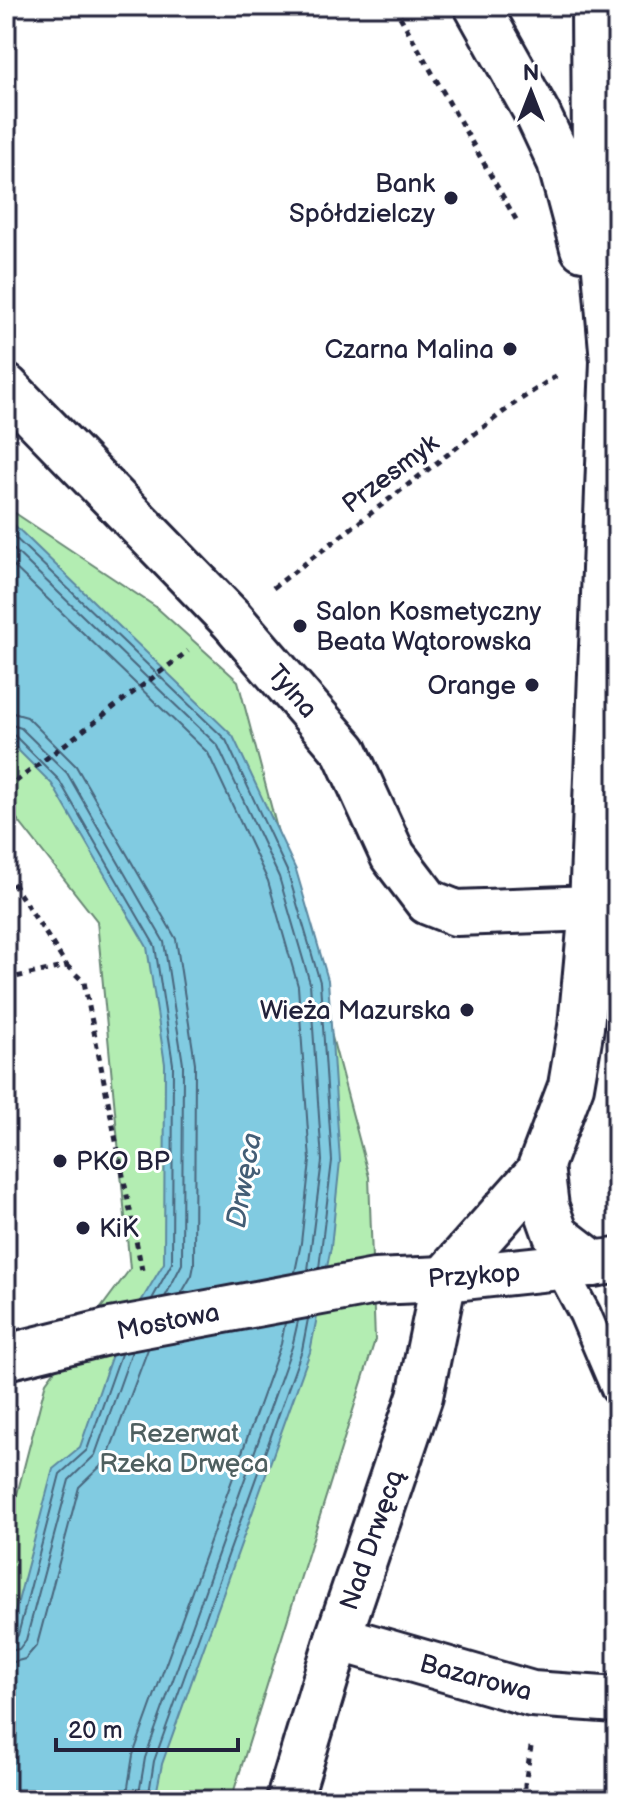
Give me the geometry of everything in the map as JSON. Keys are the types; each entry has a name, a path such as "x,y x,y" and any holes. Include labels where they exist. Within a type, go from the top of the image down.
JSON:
{"street":[{"path":"477,6 538,115 560,162 613,361"},
{"path":"444,1279 538,1173 571,1086 605,905 613,361 595,155 594,6"},
{"name":"Tylna","path":"6,387 232,620 345,751 393,856 428,902 456,913 605,905"},
{"path":"541,1166 546,1207 556,1235 591,1265"},
{"name":"Przykop","path":"331,1291 375,1282 444,1279 591,1265"},
{"name":"Nad Drwęcą","path":"289,1800 338,1638 420,1396 444,1279"},
{"name":"Mostowa","path":"6,1357 111,1331 331,1291"},
{"name":"Bazarowa","path":"338,1638 532,1694 617,1700"}],"lane":[{"path":"591,1265 585,1314 617,1389"}],"path":[{"path":"394,6 520,227"},
{"name":"Przesmyk","path":"232,620 515,403 564,370"},
{"path":"7,789 196,645"},
{"path":"6,873 67,966 84,982 145,1283"},
{"path":"6,979 67,966"}],"green space":[{"name":"Rezerwat Rzeka Drwęca","path":"6,507 156,607 238,681 369,1177 375,1340 231,1800 6,1800 6,1537 46,1382 130,1269 97,921 6,805"}],"water":[{"name":"Rezerwat Rzeka Drwęca","path":"6,517 233,736 296,870 328,980 340,1161 331,1247 310,1352 162,1764 155,1800 6,1800 6,1647 53,1469 80,1447 116,1343 164,1263 165,1064 147,947 52,784 6,738"}],"place":[{"name":"Bank Spółdzielczy","path":"451,198"},
{"name":"Czarna Malina","path":"510,349"},
{"name":"Salon Kosmetyczny Beata Wątorowska","path":"300,626"},
{"name":"Orange","path":"532,685"},
{"name":"Wieża Mazurska","path":"467,1010"},
{"name":"PKO BP","path":"60,1161"},
{"name":"KiK","path":"83,1228"}],"water label":[{"name":"Drwęca","path":"243,1180"}]}
